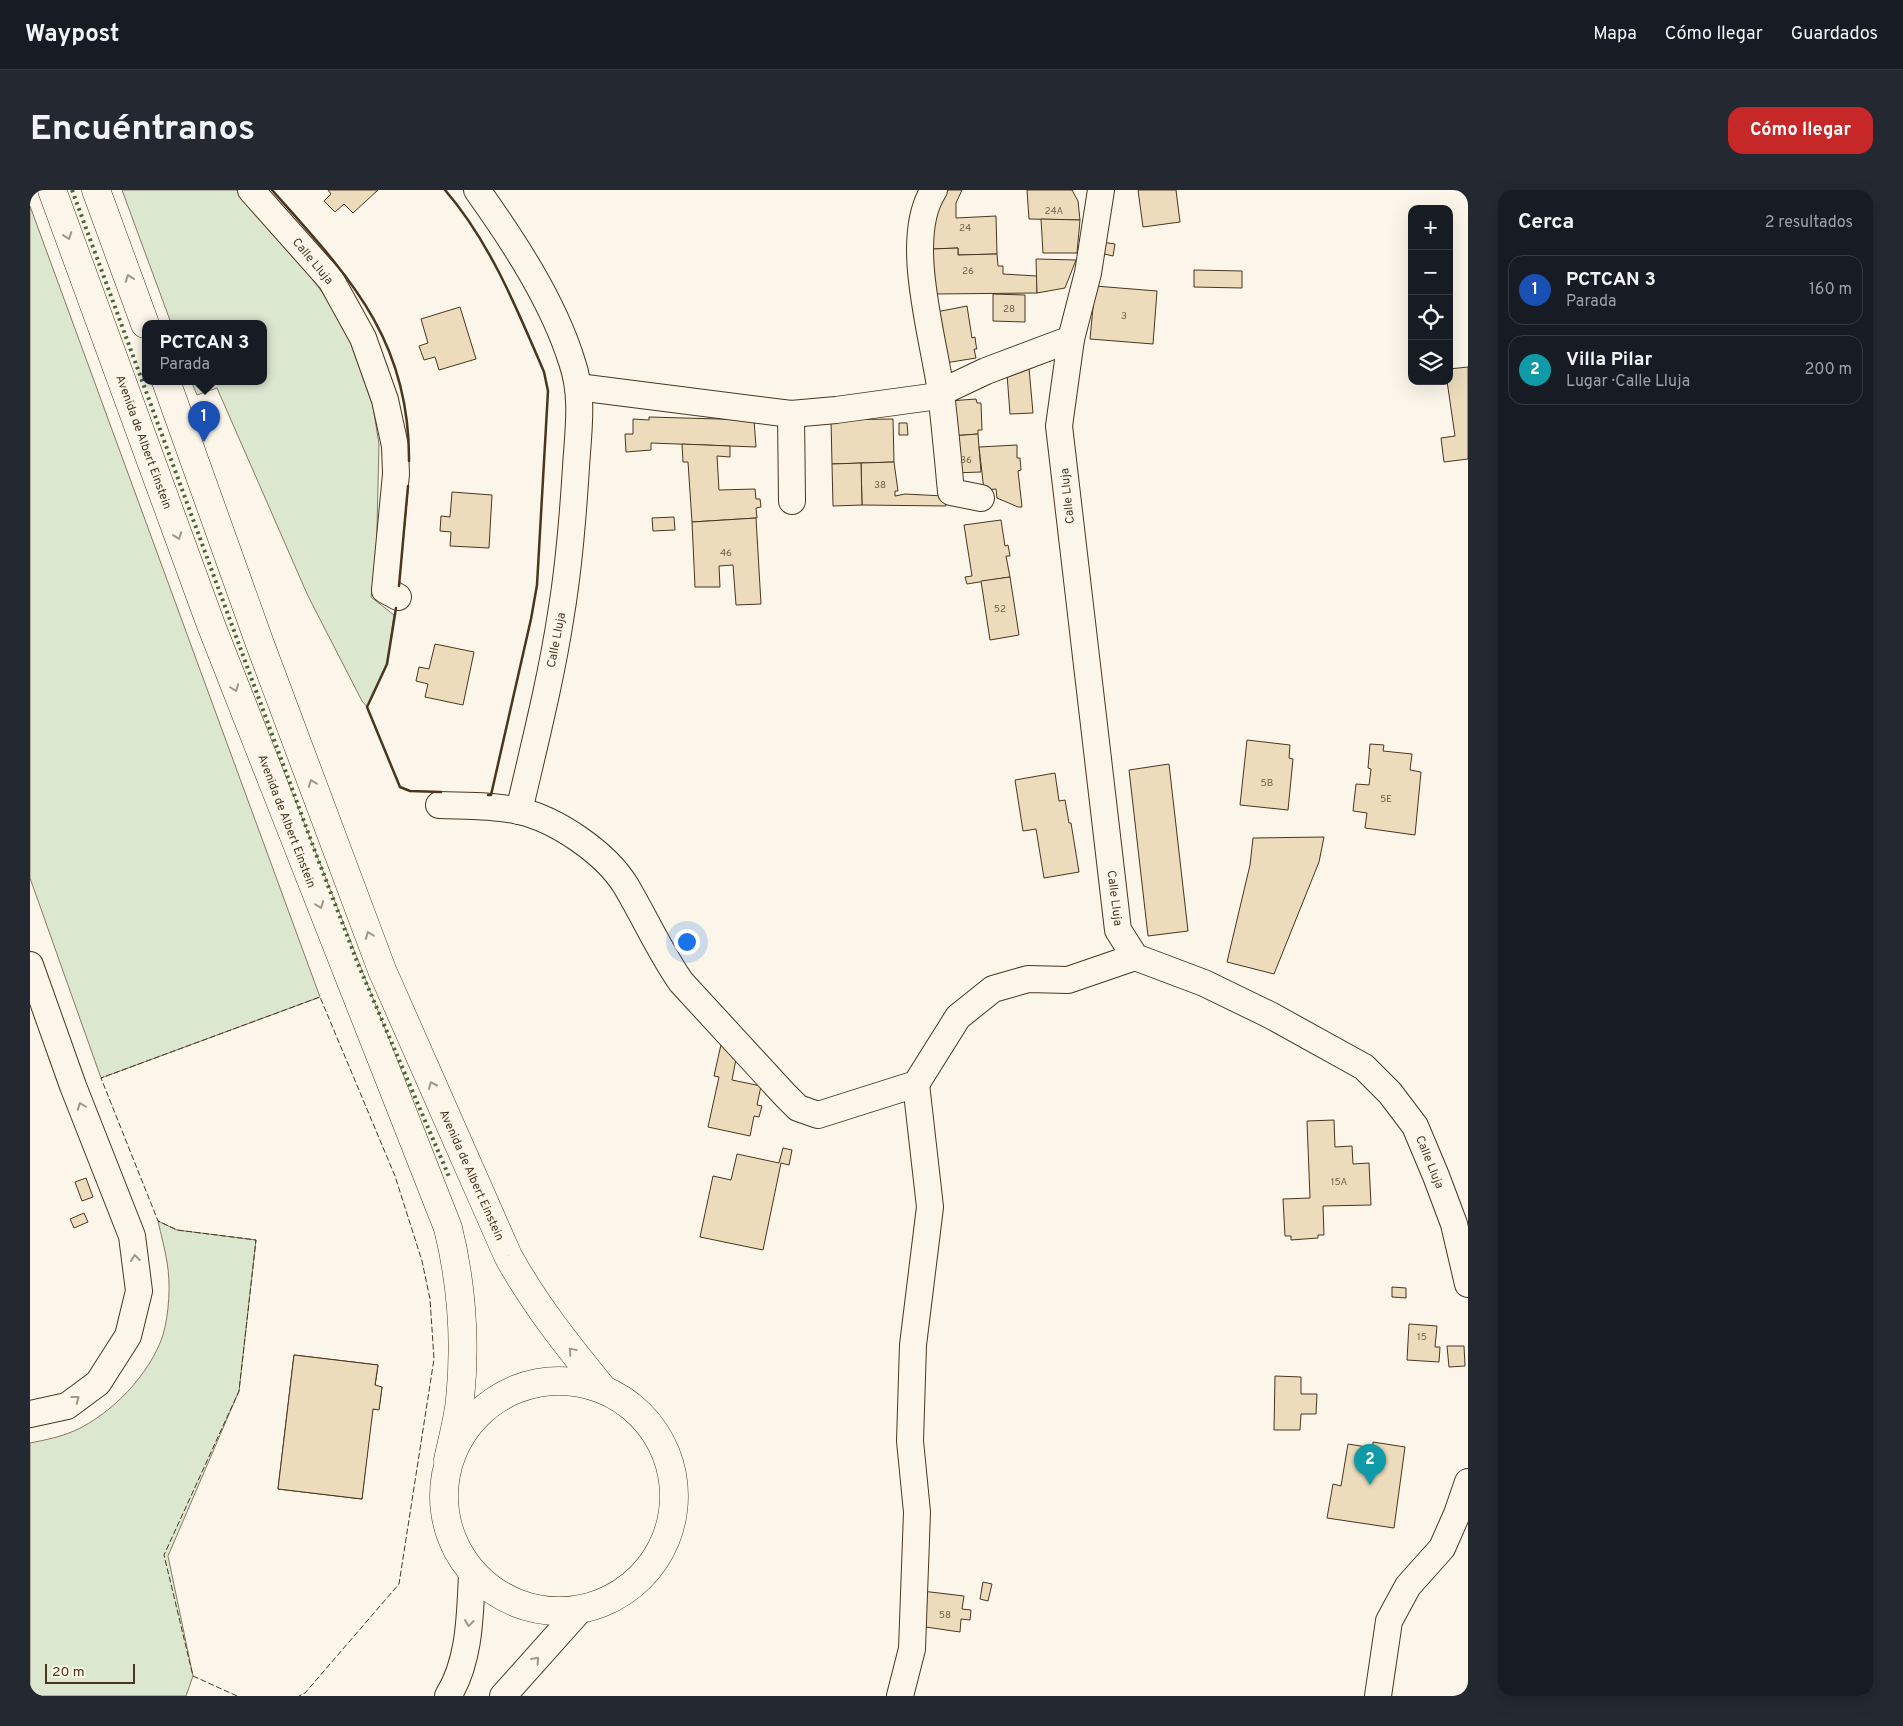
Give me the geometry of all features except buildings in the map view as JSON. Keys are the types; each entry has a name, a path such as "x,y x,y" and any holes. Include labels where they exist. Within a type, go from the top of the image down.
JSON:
{"main road":[{"name":"Avenida de Albert Einstein","path":"52,190 211,625 448,1228 462,1304 464,1342 460,1402 448,1460"},
{"path":"96,190 144,320"},
{"name":"Avenida de Albert Einstein","path":"167,385 260,644 389,988 508,1256 528,1293 558,1334 603,1389"},
{"path":"572,1381 603,1389 630,1405 650,1427 662,1446 671,1467 675,1495 672,1521 660,1551 643,1575 617,1596 578,1612 556,1613 526,1607 500,1596 472,1574 455,1547 445,1517 443,1491 448,1460 462,1432 478,1414 509,1391 541,1382 572,1381"}],"street":[{"name":"Calle Lluja","path":"251,190 331,280 363,338 384,400 395,446 394,501 385,590 398,598"},
{"name":"Calle Lluja","path":"477,190 535,280 563,337 573,363 578,387 579,410 573,519 562,614 519,811"},
{"path":"934,190 923,213 920,254 941,392 951,492 981,498"},
{"name":"Calle Lluja","path":"1101,190 1088,273 1071,339 1059,426 1118,930 1135,957 1204,983 1336,1050 1370,1073 1390,1093 1415,1126 1454,1224 1468,1284"},
{"path":"578,387 791,414 931,397 986,371 1071,339"},
{"path":"791,414 792,501"},
{"path":"439,805 519,811 546,822 581,841 611,866 625,884 668,964 681,982 798,1108 808,1113 825,1114 916,1084"},
{"path":"900,1696 912,1649 917,1512 910,1441 913,1345 930,1207 916,1084 958,1017 993,989 1028,979 1068,980 1135,957"},
{"path":"30,965 73,1086 132,1236 139,1291 128,1336 98,1383 67,1406 30,1414"},
{"path":"1378,1696 1389,1621 1408,1586 1442,1548 1458,1514 1468,1482"},
{"path":"448,1696 457,1678 465,1650 470,1623 472,1574"},
{"path":"503,1696 578,1612"}],"green space":[{"path":"122,190 237,190 286,245 338,313 369,382 379,444 376,568 371,597 394,615 387,664 367,707 362,701 308,596 217,388 197,395 193,385 267,385 267,320 170,320"},
{"path":"30,206 320,997 101,1078 30,878"},
{"path":"158,1221 177,1230 256,1240 239,1391 168,1556 193,1676 186,1696 30,1696 30,1443 63,1435 88,1424 128,1391 149,1364 163,1335 169,1299 168,1271"}],"hedge":[{"path":"72,190 142,380"},
{"path":"144,385 358,964 450,1179"}],"fence":[{"path":"237,1696 193,1676 164,1555 239,1391 256,1240 177,1230 158,1221 101,1078 320,997 395,1176 422,1261 430,1299 434,1359 399,1584 305,1693 299,1696"}],"wall":[{"path":"272,190 326,251 349,281 369,312 386,344 399,379 407,418 409,461"},
{"path":"445,190 476,232 501,277 544,372 548,391 537,585 491,795 488,795"},
{"path":"399,586 408,486"},
{"path":"396,608 387,664 367,707 400,787 410,791 441,792"}],"place":[{"name":"PCTCAN 3","path":"204,442"},
{"name":"Villa Pilar","path":"1370,1485"}]}
